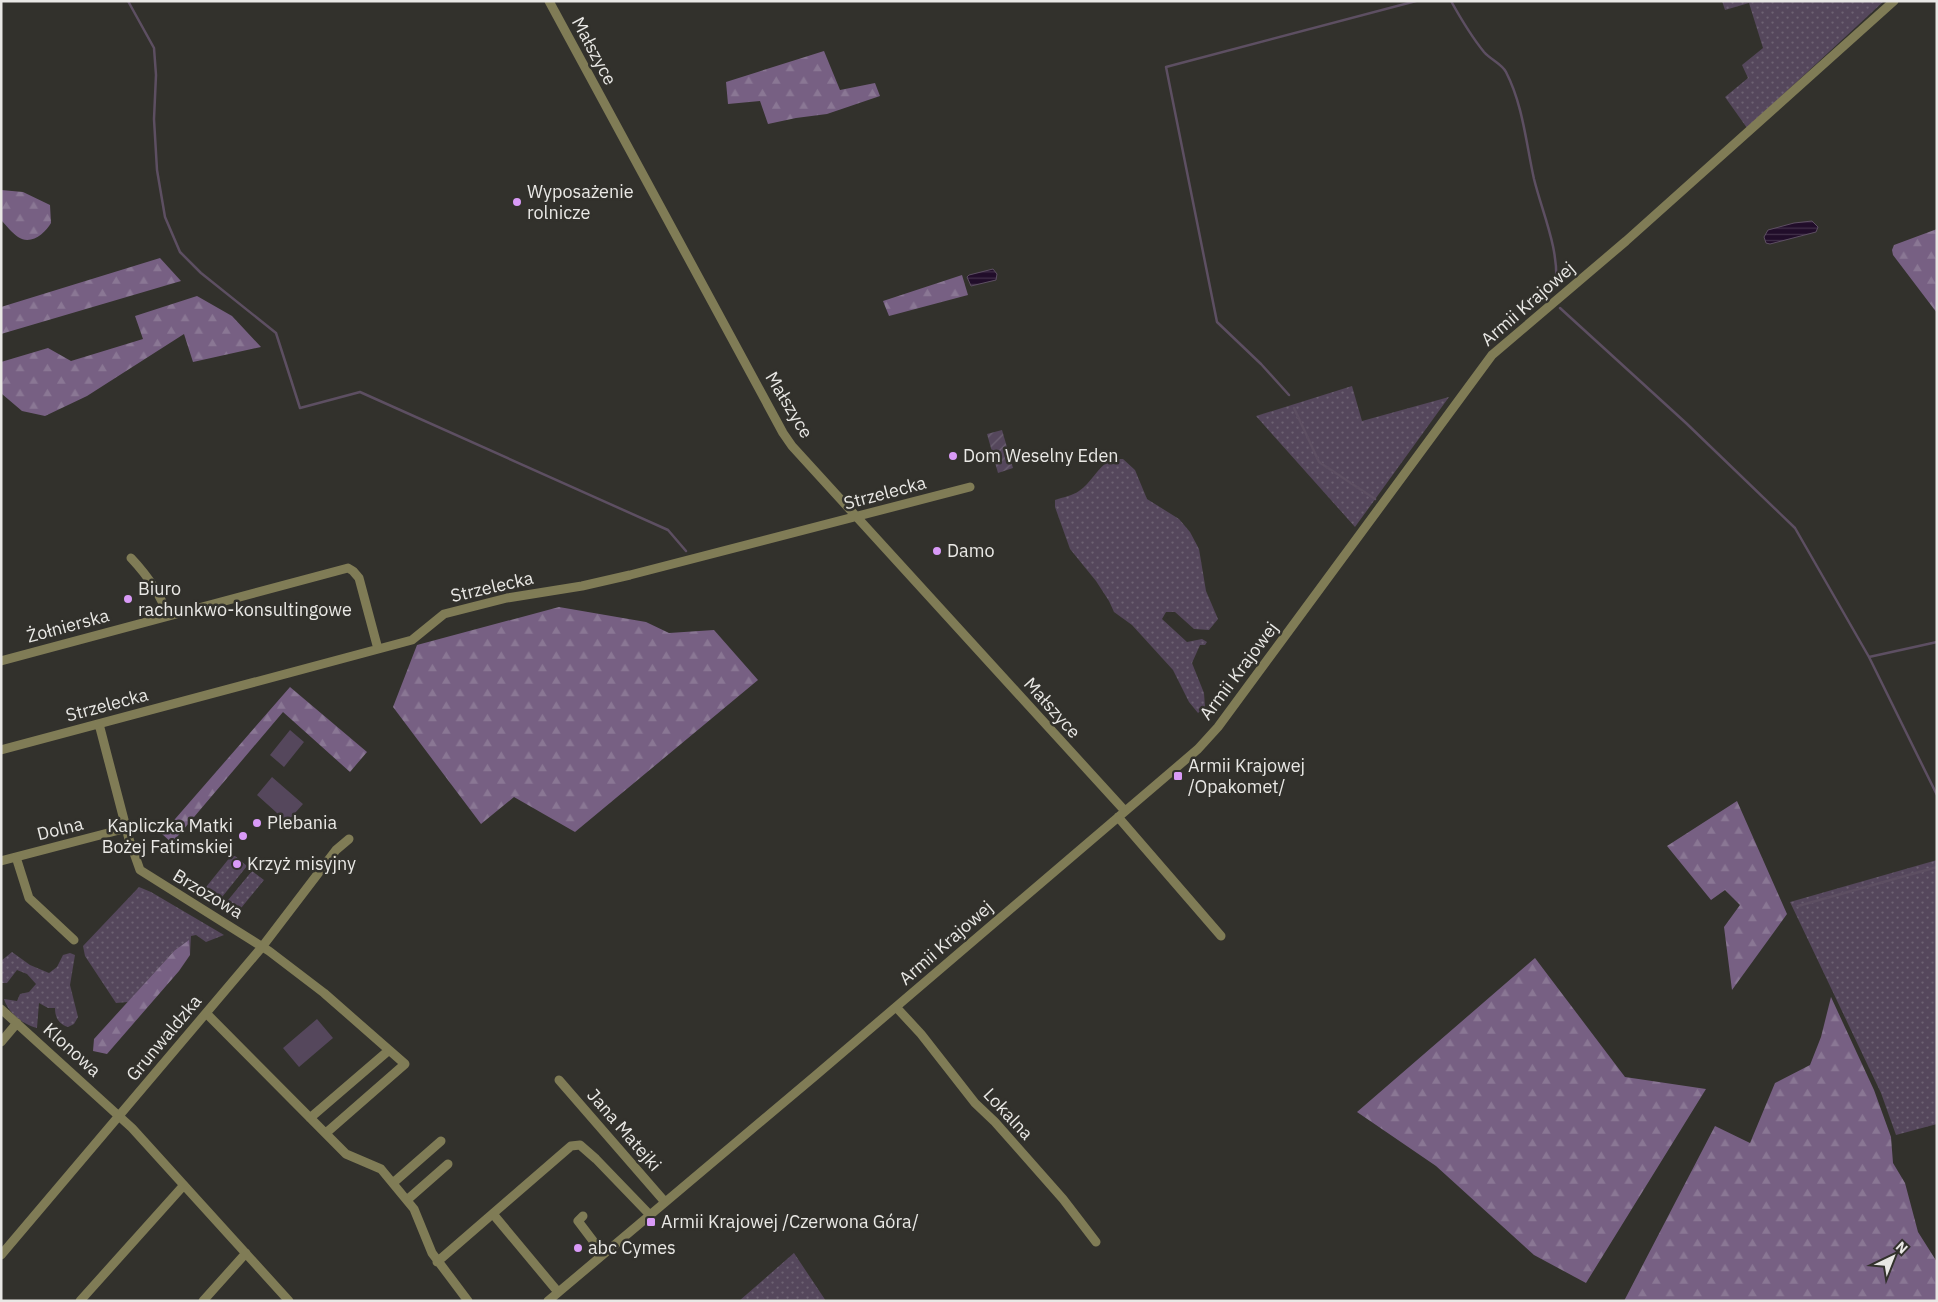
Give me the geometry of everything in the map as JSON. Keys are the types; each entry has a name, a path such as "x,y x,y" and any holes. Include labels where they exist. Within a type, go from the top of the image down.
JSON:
{"street":[{"name":"Małszyce","path":"549,1 783,433 792,446 1122,814 1222,936"},
{"name":"Armii Krajowej","path":"548,1301 896,1007 1209,738 1487,361 1503,344 1735,145 1894,1"},
{"name":"Strzelecka","path":"1,750 412,640 444,614 507,598 592,584 970,487"},
{"path":"131,558 147,574 160,595 168,616"},
{"name":"Żołnierska","path":"1,661 348,568 359,578 378,648"},
{"name":"Brzozowa","path":"99,724 140,870 262,947 324,993 405,1064 326,1133"},
{"name":"Dolna","path":"1,861 127,828"},
{"name":"Grunwaldzka","path":"2,1252 120,1116 262,947 336,850 349,839"},
{"path":"16,857 29,898 74,940"},
{"name":"Lokalna","path":"896,1007 922,1034 975,1103 995,1122 1063,1199 1096,1242"},
{"name":"Klonowa","path":"1,1010 120,1116 289,1301"},
{"path":"206,1013 346,1154 380,1169 393,1183 414,1209 438,1262 468,1301"},
{"path":"1,1042 17,1023"},
{"path":"310,1118 388,1051"},
{"name":"Jana Matejki","path":"559,1080 665,1202"},
{"path":"393,1183 441,1141"},
{"path":"438,1262 571,1146 580,1145 650,1214"},
{"path":"407,1200 448,1164"},
{"path":"80,1301 184,1185"},
{"path":"493,1214 558,1292"},
{"path":"583,1216 578,1221 603,1254"},
{"path":"203,1301 246,1254"}],"shaded area":[{"path":"1722,1 1884,1 1747,128 1725,97 1748,78 1742,65 1763,48 1749,3 1725,10"},
{"path":"1812,221 1818,227 1816,232 1770,244 1766,243 1764,237 1768,230 1794,223"},
{"path":"993,269 997,274 996,280 971,286 967,277 969,275"},
{"path":"1352,386 1362,421 1449,397 1355,527 1256,416"},
{"path":"1002,430 1013,468 998,473 987,434"},
{"path":"1111,459 1123,459 1135,470 1147,499 1179,519 1190,532 1199,549 1206,591 1218,619 1209,630 1194,629 1175,612 1166,612 1162,619 1187,642 1202,639 1207,642 1205,645 1200,645 1192,663 1204,693 1205,707 1198,713 1189,702 1173,670 1132,625 1114,612 1096,581 1070,549 1055,507 1055,500 1079,491"},
{"path":"290,730 304,742 284,767 270,755"},
{"path":"272,777 303,804 287,822 257,795"},
{"path":"231,856 235,856 247,866 218,902 202,892"},
{"path":"1937,860 1937,1124 1896,1135 1881,1093 1790,902"},
{"path":"252,871 264,880 237,913 224,905"},
{"path":"139,887 151,892 224,935 206,942 196,935 191,936 190,955 174,951 128,1002 116,1003 85,956 83,946"},
{"path":"12,952 30,965 49,973 57,967 63,955 70,953 75,955 70,985 78,1017 74,1024 68,1027 62,1024 57,1018 55,1008 48,1008 39,1003 37,1028 22,1021 13,1014 4,999 17,1001 20,994 29,992 36,984 27,974 17,970 7,983 1,983 1,961"},
{"path":"317,1019 333,1038 299,1067 283,1048"},
{"path":"794,1253 826,1301 739,1301"}],"green space":[{"path":"824,51 840,90 875,83 880,96 827,114 768,124 760,101 728,104 726,82"},
{"path":"1,190 23,192 50,205 51,223 41,234 33,239 23,239 16,235 1,220"},
{"path":"1937,229 1937,313 1893,255 1892,250 1894,245"},
{"path":"160,258 181,281 1,334 1,307"},
{"path":"962,275 968,295 889,316 883,301"},
{"path":"197,296 232,316 261,347 193,362 184,334 87,396 45,416 22,411 2,394 1,362 48,348 71,361 143,339 135,316"},
{"path":"559,607 646,622 669,633 714,630 758,680 575,832 514,797 481,824 393,707 417,645"},
{"path":"290,687 367,752 350,772 283,712 172,843 162,834"},
{"path":"1737,801 1787,914 1732,990 1724,927 1740,905 1725,890 1711,900 1667,846"},
{"path":"189,940 190,955 179,971 107,1054 93,1051 94,1039 174,951"},
{"path":"1535,958 1625,1077 1706,1089 1586,1283 1534,1255 1436,1166 1357,1112"},
{"path":"1831,997 1874,1090 1891,1137 1893,1163 1905,1183 1918,1232 1937,1262 1937,1301 1624,1301 1715,1126 1750,1143 1775,1083 1810,1065 1821,1037"}],"waterway":[{"path":"128,1 154,48 156,75 154,119 157,170 165,217 180,252 201,273 276,333 300,408 360,392 668,530 686,551"},
{"path":"1289,395 1261,364 1217,322 1166,67 1416,1"},
{"path":"1451,1 1475,40 1484,52 1504,69 1512,85 1520,111 1534,179 1553,245 1556,286"},
{"path":"1560,308 1686,423 1795,528 1869,657 1937,795"},
{"path":"1294,408 1319,462 1375,499"},
{"path":"1869,657 1937,642"},
{"path":"1798,906 1937,867"}],"place":[{"name":"Wyposażenie rolnicze","path":"517,202"},
{"name":"Dom Weselny Eden","path":"953,456"},
{"name":"Damo","path":"937,551"},
{"name":"Biuro rachunkwo-konsultingowe","path":"128,599"},
{"name":"Armii Krajowej /Opakomet/","path":"1178,776"},
{"name":"Plebania","path":"257,823"},
{"name":"Kapliczka Matki Bożej Fatimskiej","path":"243,836"},
{"name":"Krzyż misyjny","path":"237,864"},
{"name":"Armii Krajowej /Czerwona Góra/","path":"651,1222"},
{"name":"abc Cymes","path":"578,1248"}]}
